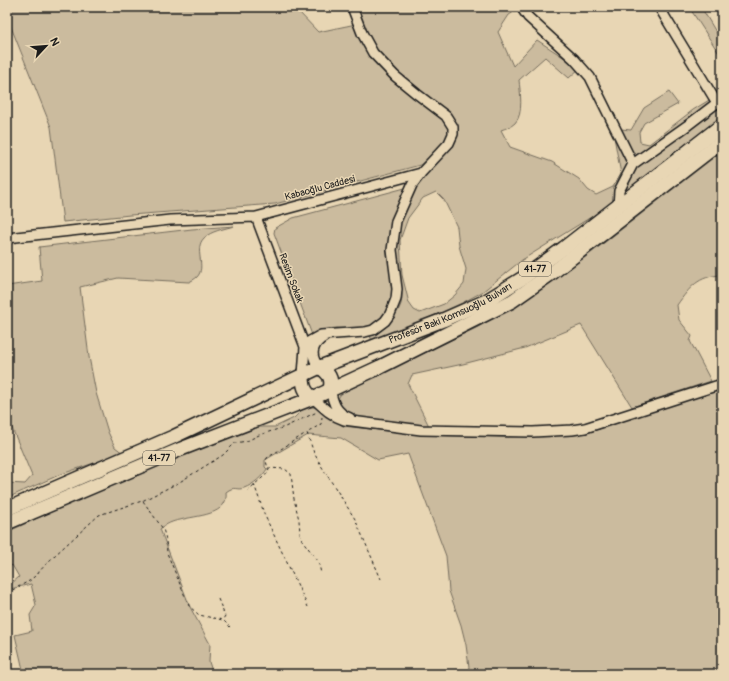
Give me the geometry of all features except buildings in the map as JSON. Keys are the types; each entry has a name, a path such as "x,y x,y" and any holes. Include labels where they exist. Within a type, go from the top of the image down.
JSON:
{"highway":[{"name":"Profesör Baki Komsuoğlu Bulvarı","path":"320,367 443,320 486,301 523,278 618,207 722,125"},
{"name":"Profesör Baki Komsuoğlu Bulvarı","path":"330,389 380,367 473,322 512,301 571,258 722,141"},
{"path":"320,367 329,374 331,379 330,389 313,398 305,391 303,386 303,375 320,367"},
{"name":"41-77","path":"7,504 60,486 173,437 303,375"},
{"name":"41-77","path":"7,523 168,454 313,398"},
{"path":"7,509 60,486"}],"street":[{"path":"303,375 305,347 310,341 316,337 331,334 365,332 373,330 385,322 390,314 394,306 397,289 392,250 396,221 412,185 449,143 453,134 453,128 446,116 395,76 372,54 352,7"},
{"path":"521,7 528,17 574,59 590,77 633,164"},
{"path":"618,207 619,191 633,164 720,101 659,7"},
{"name":"Kabaoğlu Caddesi","path":"7,238 170,220 256,217 421,173"},
{"name":"Resim Sokak","path":"256,217 305,347"},
{"path":"320,367 313,358 316,343 322,338 331,334"},
{"path":"313,398 322,410 336,418 344,420 429,430 533,432 585,428 722,384"},
{"path":"330,389 334,402 342,415 357,421"}],"path":[{"path":"7,593 30,580 99,515 142,501 178,483 224,456 235,443 247,441 259,434 285,427 322,410 321,424 267,458 266,461 269,472 247,491"},
{"path":"307,433 319,462 355,519 381,579"},
{"path":"268,468 285,469 291,474 300,534 302,540 318,561 320,573"},
{"path":"254,484 265,516 308,607"},
{"path":"142,501 163,529 166,539 167,553 189,606 195,613 223,620 230,627"},
{"path":"218,599 225,616 223,620"}],"shaded area":[{"path":"7,7 293,7 318,32 356,24 364,47 377,63 446,122 450,129 448,140 420,165 275,204 130,215 63,222 51,127 7,17"},
{"path":"355,7 397,9 408,7 516,7 519,9 509,15 498,32 513,66 537,40 580,68 569,78 545,57 519,80 521,102 520,114 512,126 501,130 510,147 552,162 579,179 588,190 596,195 613,187 621,174 613,132 621,129 631,130 644,108 669,92 678,104 644,123 639,132 640,142 649,144 693,110 722,92 722,118 625,193 591,217 522,260 482,292 462,303 373,343 370,336 389,323 401,304 402,290 397,262 397,238 400,221 405,208 411,194 423,176 447,149 458,130 454,120 413,87 384,60 369,39","holes":["436,192 444,200 457,227 459,246 466,269 464,284 455,295 444,304 420,313 414,310 409,303 402,275 400,240 408,218 423,198"]},
{"path":"689,7 701,7 722,42 722,58"},
{"path":"722,151 722,275 701,280 695,284 677,305 679,320 692,336 690,341 711,381 632,407 581,325 525,348 412,375 408,384 429,426 351,417 339,405 338,399 344,392 478,327 525,300 591,253"},
{"path":"405,188 398,206 393,289 390,310 373,327 327,329 312,335 274,233 275,228 293,218"},
{"path":"234,226 214,232 204,238 200,247 200,273 196,278 189,282 118,278 80,287 89,357 96,393 108,432 115,447 123,453 59,475 7,498 7,483 25,484 32,476 7,416 7,286 42,281 39,247 192,229"},
{"path":"722,388 722,674 467,674 469,667 466,645 461,625 449,591 446,556 408,454 378,460 341,438 308,435 265,460 265,467 267,469 254,483 244,488 234,488 226,492 226,500 217,510 203,515 172,522 160,529 190,607 210,644 209,662 213,674 24,674 15,635 32,631 30,615 36,605 31,584 10,589 11,584 19,577 12,565 7,569 7,532 88,495 204,446 259,427 275,427 294,418 302,410 313,407 321,410 343,426 424,435 505,437 572,435 590,432"}]}
